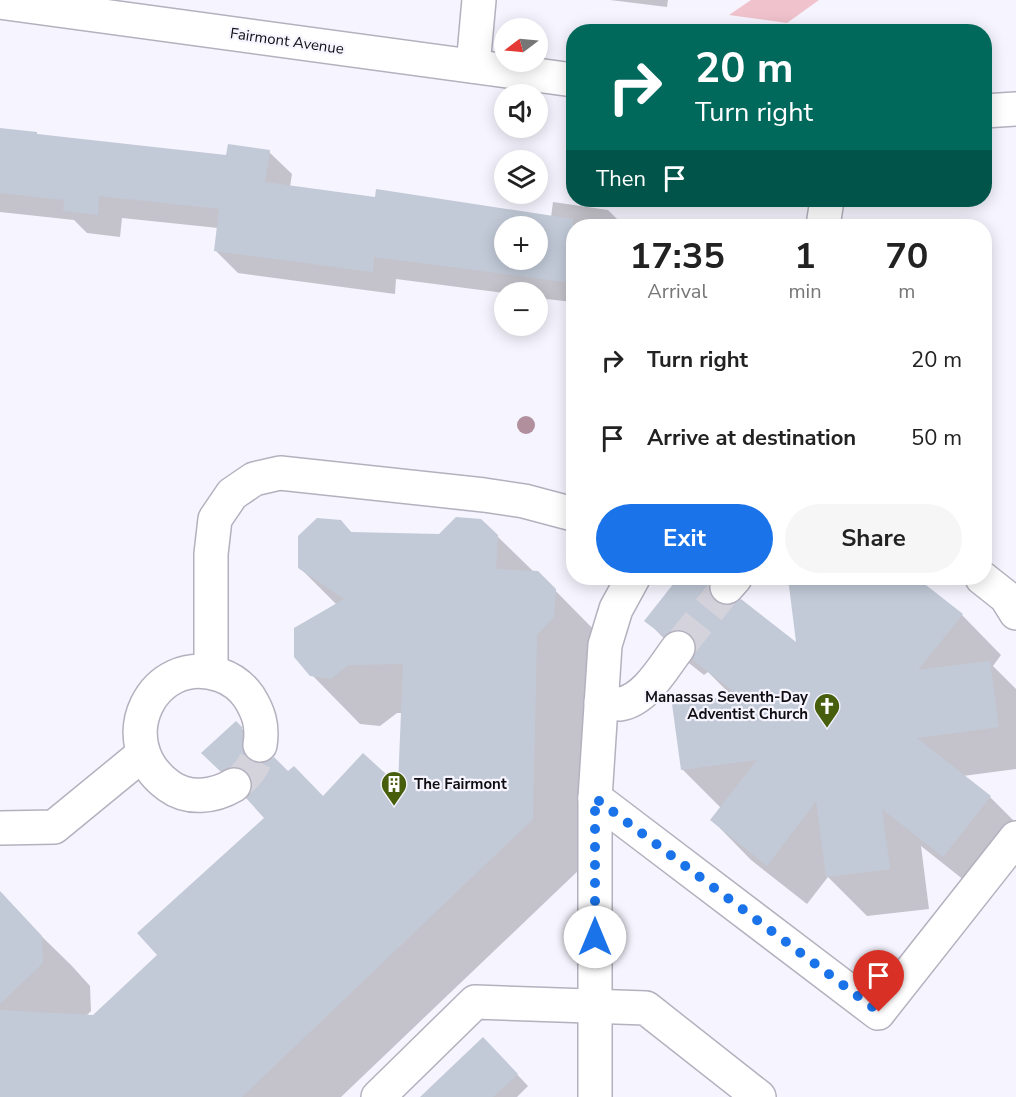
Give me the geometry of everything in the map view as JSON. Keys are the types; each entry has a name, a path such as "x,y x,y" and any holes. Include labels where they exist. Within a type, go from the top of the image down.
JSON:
{"street":[{"path":"473,66 479,0"},
{"name":"Fairmont Avenue","path":"0,2 566,79"},
{"path":"992,110 1016,109"},
{"path":"211,672 211,554 215,519 231,494 254,478 279,473 484,495 524,501 566,511"},
{"path":"595,1097 595,798 601,702 605,645 616,609 629,585"},
{"path":"991,585 1006,597 1016,613"},
{"path":"601,702 619,704 632,700 644,690 678,648"},
{"path":"234,785 222,792 193,795 174,790 158,778 146,762 140,744 140,720 152,696 168,681 178,676 196,672 211,672 228,678 244,690 257,709 262,730 260,744"},
{"path":"0,828 54,827 143,754"},
{"path":"595,798 879,1012 1016,838"},
{"path":"378,1097 475,1002 646,1008 759,1097"}],"shaded area":[{"path":"751,0 819,0 787,23 729,15"}],"building":[{"path":"0,128 226,155 228,144 270,150 265,182 375,197 376,189 573,219 566,219 566,282 374,257 373,272 214,251 219,209 99,196 98,215 63,211 64,200 0,193"},
{"name":"The Fairmont","path":"456,517 481,519 498,535 496,569 538,571 556,589 554,617 537,635 533,819 242,1097 0,1097 0,1010 93,1015 157,955 137,933 264,818 246,798 250,795 253,785 250,776 244,770 234,766 220,771 201,753 236,721 242,727 243,752 248,760 258,764 274,757 288,771 294,766 323,796 363,753 398,785 403,664 348,665 331,679 310,676 294,657 294,628 344,599 298,568 298,536 317,518 341,520 351,532 439,534"},
{"name":"Manassas Seventh-Day Adventist Church","path":"672,585 709,585 709,592 715,601 723,605 732,605 741,599 796,642 789,585 926,585 963,614 918,670 990,661 999,727 917,738 991,796 943,857 882,809 890,869 826,877 816,801 767,866 710,820 757,760 681,770 672,704 738,695 693,660 697,649 690,633 679,629 664,636 644,621"},
{"path":"0,891 42,936 43,963 0,1004"},
{"path":"483,1037 518,1074 493,1097 420,1097"}],"tunnel":[{"path":"678,648 727,587"},
{"path":"234,785 252,768 260,745"}],"place":[{"name":"Manassas Seventh-Day Adventist Church","path":"827,729"},
{"name":"The Fairmont","path":"394,807"}],"route":[{"path":"595,937 595,798 879,1012"}]}
